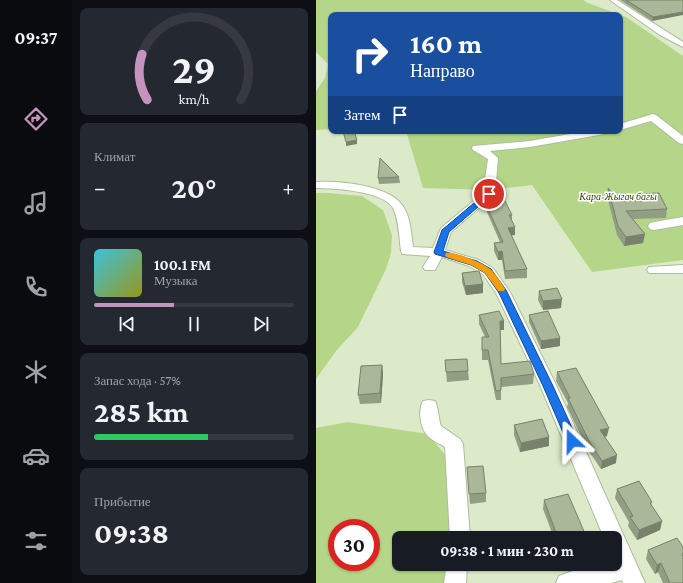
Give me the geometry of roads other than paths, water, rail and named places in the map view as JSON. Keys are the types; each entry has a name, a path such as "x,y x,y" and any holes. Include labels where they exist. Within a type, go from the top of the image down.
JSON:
{"street":[{"path":"613,0 663,33 681,42"},
{"path":"623,126 654,117 683,141"},
{"path":"430,267 438,252 445,232 489,194 493,158 480,149 530,144 587,134"},
{"path":"316,185 357,189 387,196 396,204 401,214 407,252 438,252 474,263 488,271 503,292 548,386 611,531"},
{"path":"654,226 683,221"},
{"path":"654,270 683,269"},
{"path":"430,406 429,416 433,430 454,444 460,531"},
{"path":"567,583 631,576 622,555"},
{"path":"454,583 456,571"}],"park label":[{"name":"Кара-Жыгач багы","path":"618,196"}]}
